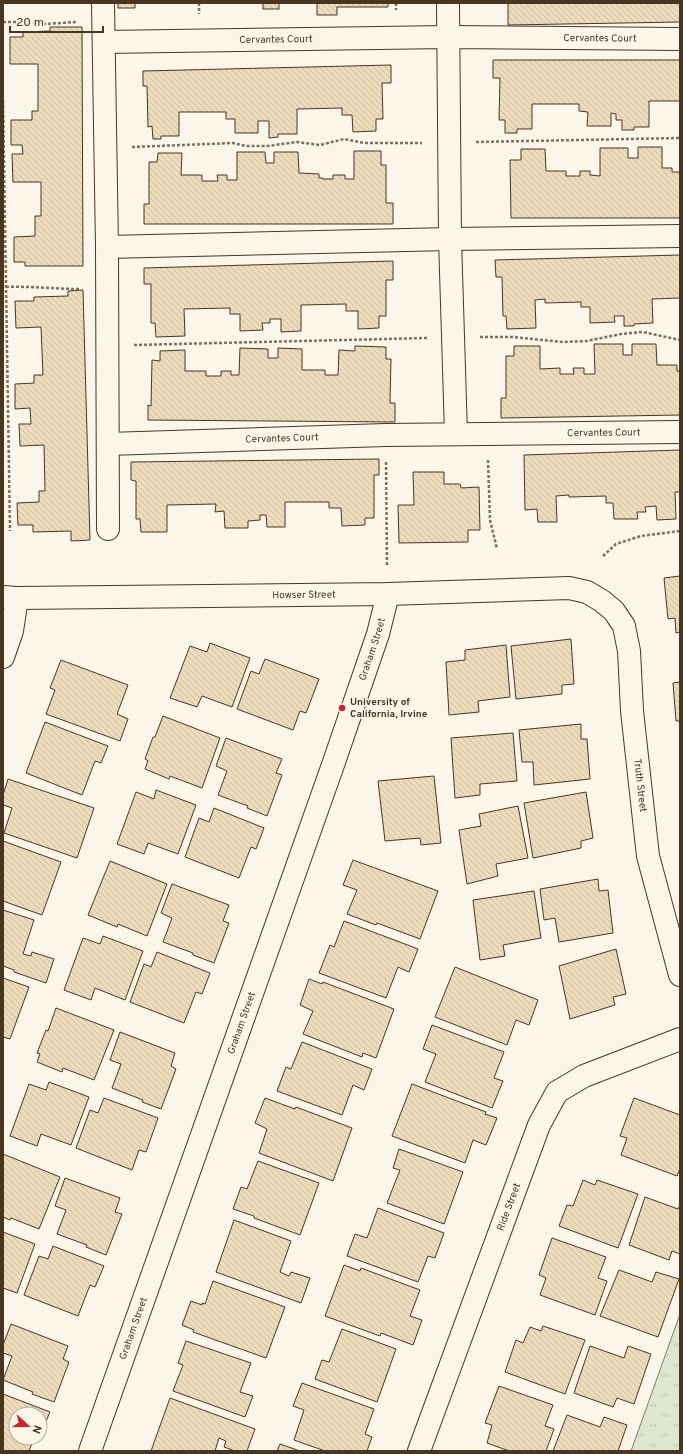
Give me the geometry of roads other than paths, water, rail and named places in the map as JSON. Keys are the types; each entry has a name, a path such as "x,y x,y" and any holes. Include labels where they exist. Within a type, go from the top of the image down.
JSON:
{"street":[{"path":"103,3 107,247 108,529"},
{"path":"448,3 450,239 456,434"},
{"name":"Cervantes Court","path":"104,42 448,37 680,38"},
{"path":"107,247 450,239 680,236"},
{"name":"Cervantes Court","path":"108,444 386,435 680,432"},
{"name":"Howser Street","path":"10,598 388,594 569,588 587,592 602,601"},
{"name":"Graham Street","path":"90,1451 334,762 378,634 388,594"},
{"path":"3,656 12,631 10,598"},
{"name":"Truth Street","path":"602,601 614,611 624,626 629,651 632,711 648,856 680,975"},
{"name":"Ride Street","path":"419,1451 536,1132 557,1092 584,1076 680,1039"}],"place":[{"name":"University of California, Irvine","path":"342,708"}]}
